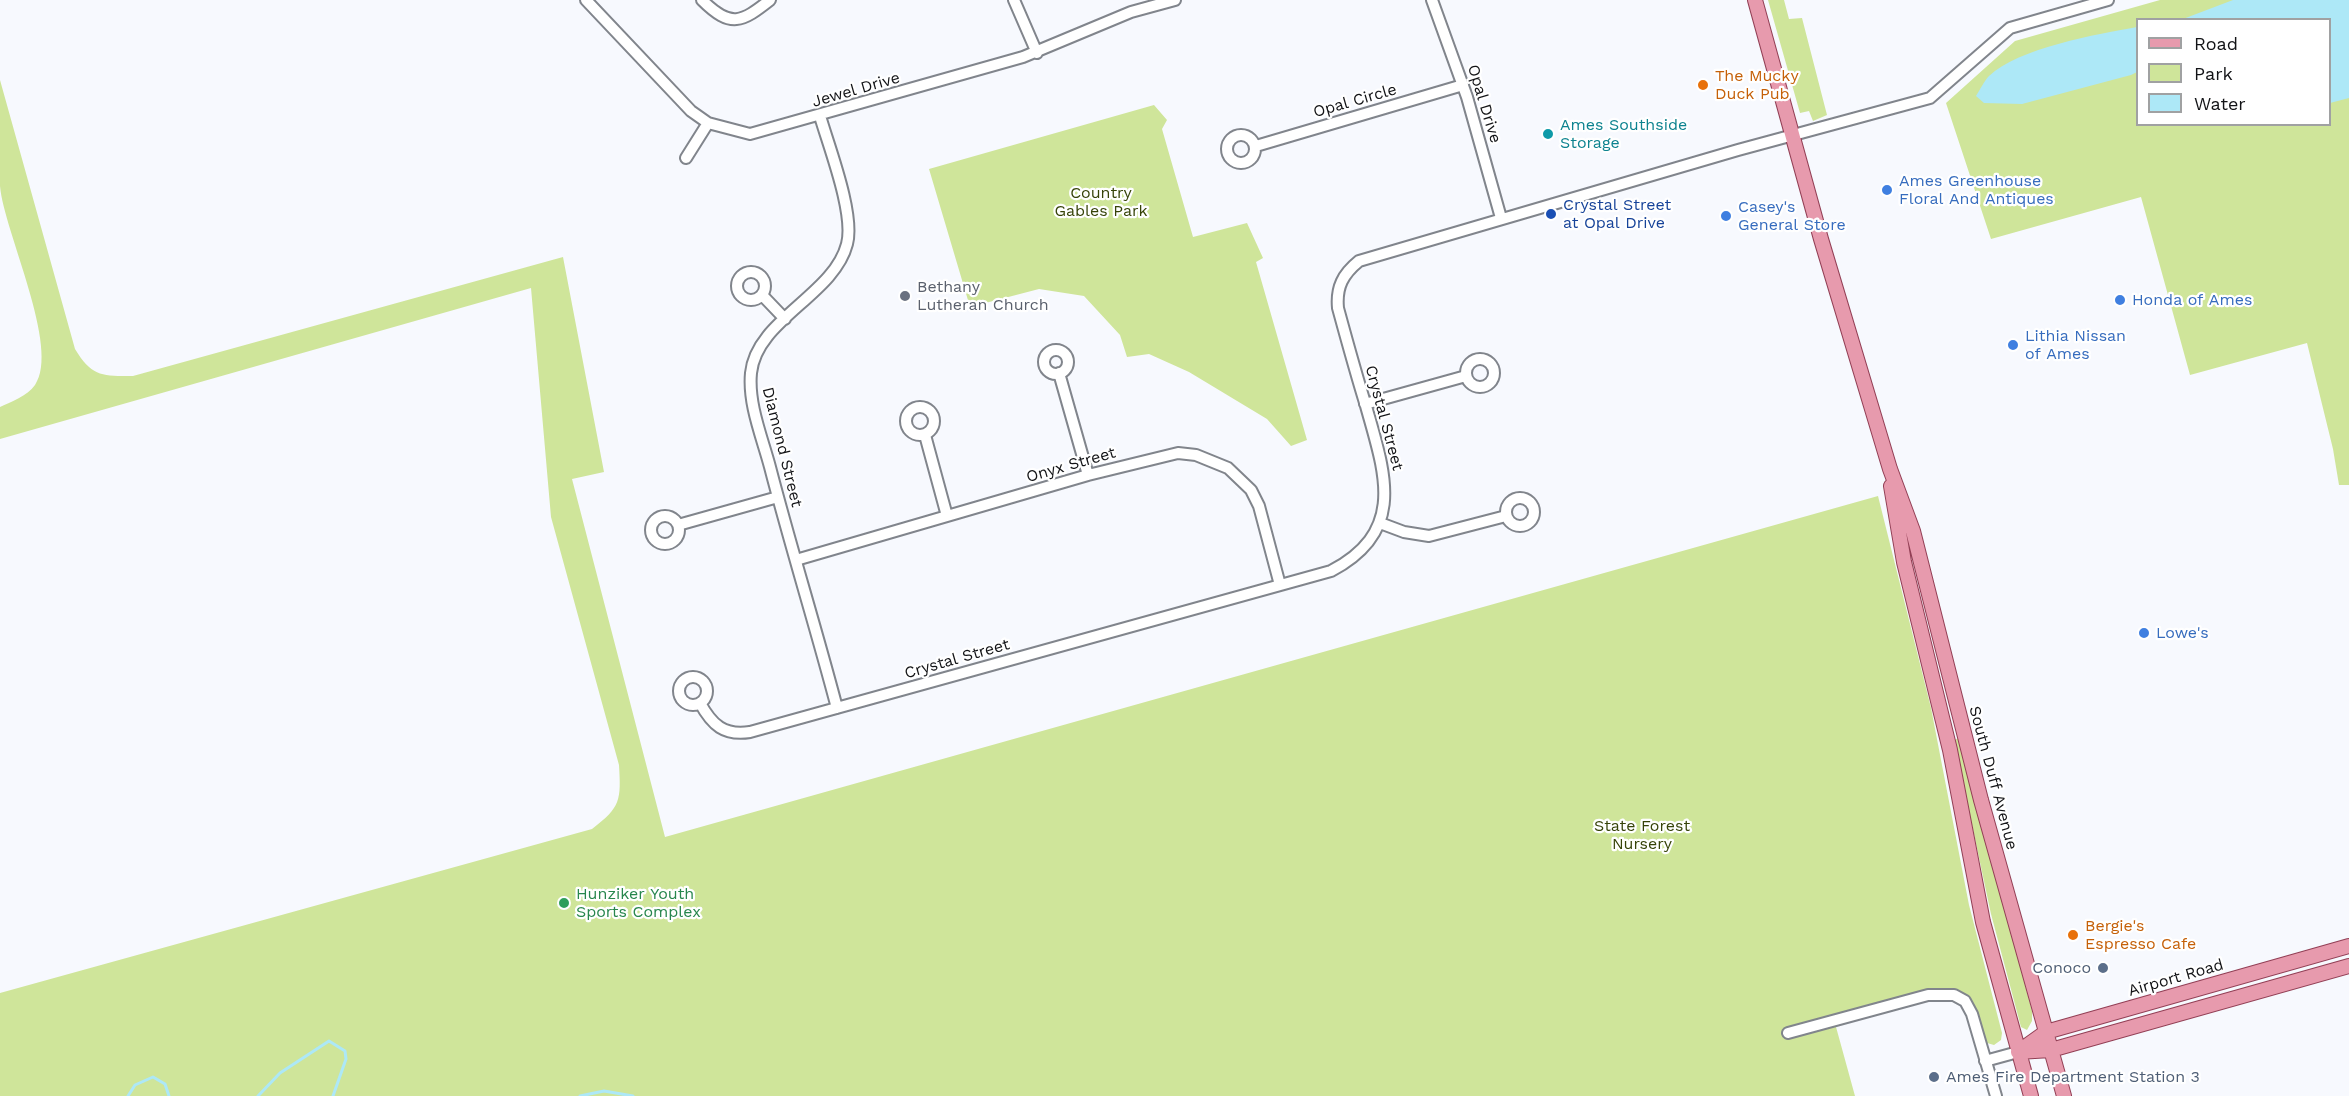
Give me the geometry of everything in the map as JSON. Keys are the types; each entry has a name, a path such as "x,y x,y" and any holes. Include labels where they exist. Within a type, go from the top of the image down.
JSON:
{"main road":[{"name":"South Duff Avenue","path":"1755,0 1890,469 1913,531 1974,771 2064,1096"},
{"name":"South Duff Avenue","path":"1890,469 1893,506 1904,562 1950,750 1983,922 2031,1096"},
{"name":"Airport Road","path":"2018,1052 2046,1032 2349,946"},
{"name":"Airport Road","path":"2018,1052 2051,1050 2349,966"}],"street":[{"name":"Jewel Drive","path":"586,0 675,96 708,123 750,134 1037,53 1131,12 1171,1"},
{"path":"702,0 718,13 731,19 745,19 770,0"},
{"path":"1014,0 1037,53"},
{"name":"Opal Drive","path":"1432,0 1463,85 1501,218"},
{"name":"Crystal Street","path":"700,703 713,724 728,732 739,733 1331,571 1349,561 1363,549 1380,524 1386,484 1338,308 1338,288 1342,277 1359,261 1501,218 1930,98 2010,28 2108,0"},
{"name":"Opal Circle","path":"1256,146 1463,85"},
{"name":"Diamond Street","path":"820,116 847,210 847,244 832,273 785,320 755,357 750,386 778,497 837,708"},
{"path":"686,158 708,123"},
{"path":"762,295 785,320"},
{"path":"1059,373 1088,475"},
{"path":"1365,404 1466,376"},
{"path":"925,435 947,516"},
{"name":"Onyx Street","path":"796,560 1088,475 1178,453 1196,455 1228,468 1251,490 1259,506 1280,585"},
{"path":"678,525 778,497"},
{"path":"1380,524 1404,532 1429,536 1506,516"},
{"path":"1788,1034 1928,996 1947,993 1958,996 1969,1007 1996,1096"},
{"name":"Airport Road","path":"1985,1061 2018,1052"}],"green space":[{"path":"1768,0 1784,0 1789,19 1802,18 1827,115 1813,121 1809,111 1800,113"},
{"path":"2160,0 2349,0 2349,485 2339,485 2333,449 2307,343 2190,375 2141,197 1991,239 1946,103 2015,41"},
{"name":"State Forest Nursery","path":"0,80 75,349 87,365 99,373 133,376 563,257 604,472 572,479 665,837 1878,496 1931,708 1969,905 2002,1033 2001,1040 1994,1045 1987,1043 1969,997 1953,989 1943,989 1833,1016 1855,1096 0,1096 0,993 592,829 614,808 620,787 619,765 551,517 531,288 0,439 0,407 19,398 35,385 41,368 41,345 29,289 0,186"},
{"name":"Country Gables Park","path":"1154,105 1167,120 1162,129 1193,237 1247,223 1263,258 1256,262 1307,440 1291,446 1267,419 1189,372 1149,354 1127,357 1120,335 1084,296 1039,289 970,307 929,169"},
{"path":"1959,738 2032,1011 2032,1021 2027,1030 2021,1027 1991,914 1954,740"}],"water":[{"path":"2233,0 2349,0 2349,98 2331,103 2331,18 2186,18"},
{"path":"2136,27 2136,72 2022,104 1984,103 1976,96 1989,76 2002,66 2038,50"}],"waterway":[{"path":"258,1096 280,1073 329,1041 345,1051 346,1059 333,1096"},
{"path":"128,1096 135,1085 153,1077 165,1084 169,1096"},
{"path":"580,1096 604,1091 633,1096"}],"place":[{"name":"The Mucky Duck Pub","path":"1703,85"},
{"name":"Ames Southside Storage","path":"1548,134"},
{"name":"Ames Greenhouse Floral And Antiques","path":"1887,190"},
{"name":"Crystal Street at Opal Drive","path":"1551,214"},
{"name":"Casey's General Store","path":"1726,216"},
{"name":"Bethany Lutheran Church","path":"905,296"},
{"name":"Honda of Ames","path":"2120,300"},
{"name":"Lithia Nissan of Ames","path":"2013,345"},
{"name":"Lowe's","path":"2144,633"},
{"name":"Hunziker Youth Sports Complex","path":"564,903"},
{"name":"Bergie's Espresso Cafe","path":"2073,935"},
{"name":"Conoco","path":"2103,968"},
{"name":"Ames Fire Department Station 3","path":"1934,1077"}]}
